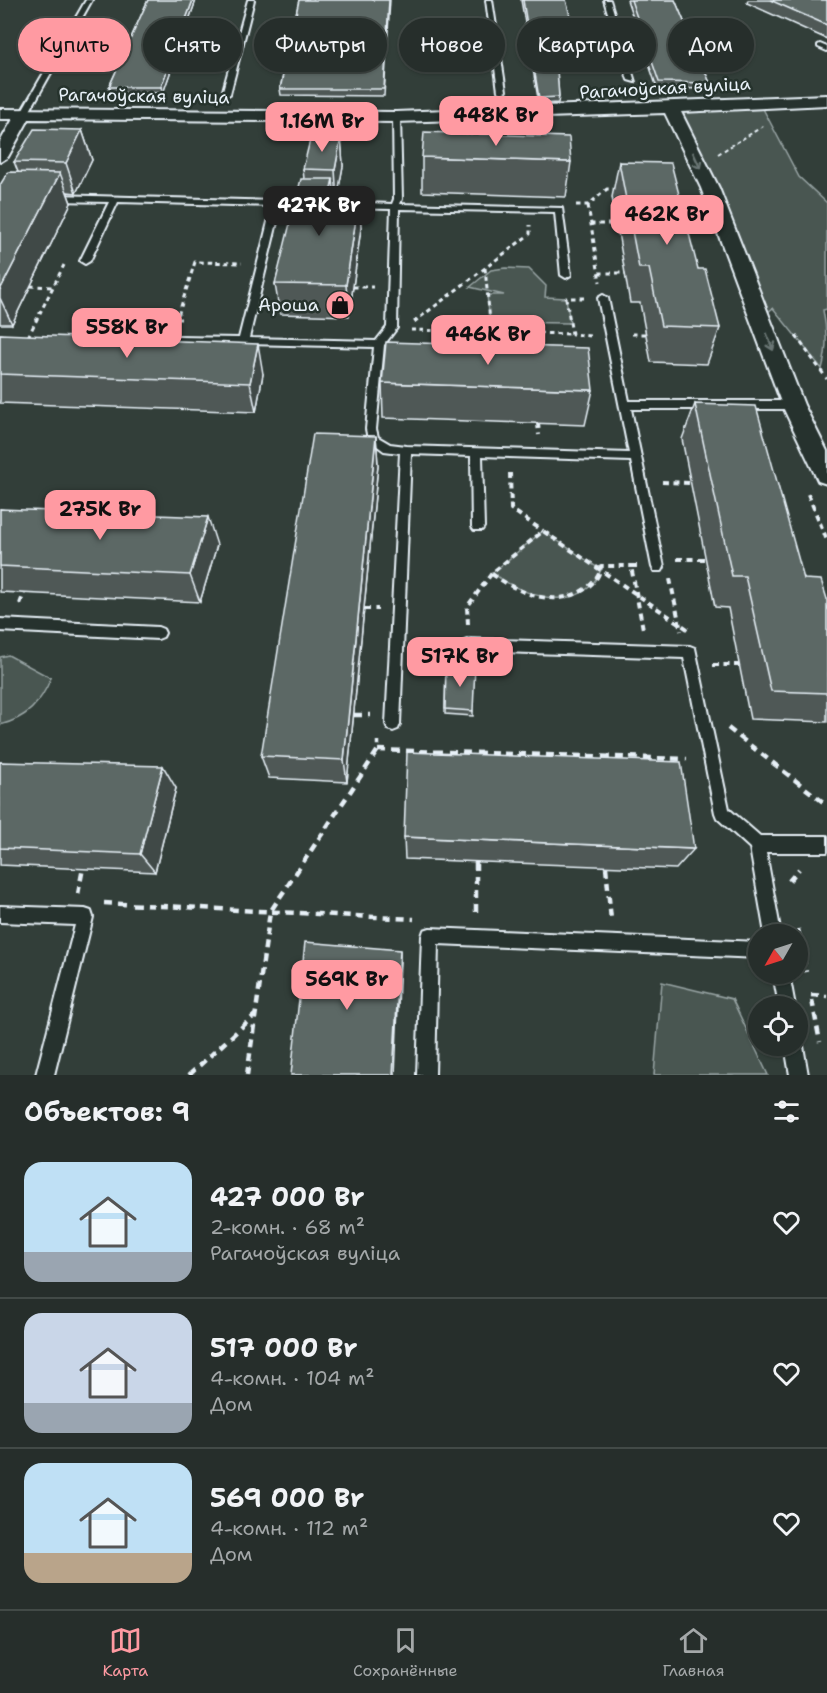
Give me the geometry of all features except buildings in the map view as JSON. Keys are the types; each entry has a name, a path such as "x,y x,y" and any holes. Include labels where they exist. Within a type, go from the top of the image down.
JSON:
{"street":[{"name":"Рагачоўская вуліца","path":"0,114 396,117 671,108 827,100"},
{"path":"671,108 710,188 793,405 827,476"},
{"path":"0,157 24,114"}],"lane":[{"path":"24,114 89,0"},
{"path":"226,93 251,0"},
{"path":"489,0 502,91"},
{"path":"608,0 632,80"},
{"path":"396,117 398,199 395,206 392,328 379,344 371,429 373,439 388,448 406,450 635,457"},
{"path":"48,198 324,204"},
{"path":"85,261 114,199"},
{"path":"243,341 277,203"},
{"path":"336,205 560,210 566,274"},
{"path":"603,298 635,457 662,563"},
{"path":"108,339 379,344"},
{"path":"624,405 793,405"},
{"path":"393,724 406,450"},
{"path":"476,452 478,527"},
{"path":"0,625 158,633"},
{"path":"469,645 690,652 722,813 757,844 772,924"},
{"path":"757,844 827,844"},
{"path":"0,914 86,917 45,1075"},
{"path":"426,1075 430,936 748,950"},
{"path":"796,1056 799,1075"}],"path":[{"path":"717,155 766,125"},
{"path":"572,334 566,298 603,298 588,206 607,189 618,189"},
{"path":"529,210 530,234 404,330 572,334 588,335 599,340"},
{"path":"590,224 617,224"},
{"path":"187,319 177,319 195,262 262,263"},
{"path":"28,337 65,264"},
{"path":"485,268 491,332"},
{"path":"599,273 625,273"},
{"path":"353,287 375,287 376,277"},
{"path":"30,286 53,287"},
{"path":"509,453 512,508 694,633"},
{"path":"660,482 691,483"},
{"path":"805,485 827,540"},
{"path":"469,645 467,608 492,573 543,531"},
{"path":"662,563 706,559"},
{"path":"492,573 518,590 547,599 568,598 584,590 596,580 601,566 631,566"},
{"path":"710,677 708,665 739,665"},
{"path":"354,715 379,716"},
{"path":"724,734 721,723 827,804"},
{"path":"247,1075 270,912 378,750 694,759"},
{"path":"476,862 476,921"},
{"path":"606,867 612,928"},
{"path":"76,901 83,868"},
{"path":"99,903 418,919"},
{"path":"811,995 827,996"},
{"path":"189,1075 255,1016"}],"shaded area":[{"path":"760,103 799,177 827,203 827,309 823,310 826,340 822,369 773,308 768,312 671,108"},
{"path":"529,269 546,286 545,297 566,298 570,323 490,322 487,295 504,295 470,287 491,270"},
{"path":"543,531 601,570 592,585 579,594 565,598 550,598 519,589 492,573"},
{"path":"8,655 51,678 32,709 0,725 0,657"},
{"path":"662,982 732,999 748,1033 748,1056 759,1056 768,1075 654,1075"}],"place":[{"name":"Ароша","path":"340,305"}]}
